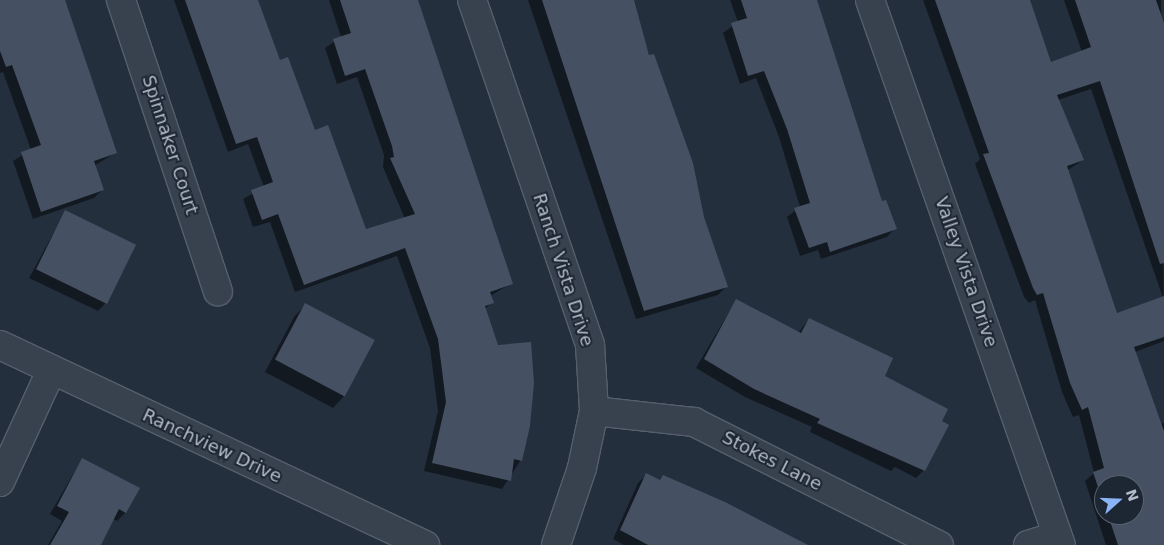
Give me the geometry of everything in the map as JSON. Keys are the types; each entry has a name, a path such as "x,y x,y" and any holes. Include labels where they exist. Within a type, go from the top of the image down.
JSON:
{"street":[{"name":"Spinnaker Court","path":"122,0 218,291"},
{"name":"Ranch Vista Drive","path":"472,0 590,345 594,411 582,468 556,545"},
{"name":"Valley Vista Drive","path":"870,0 1059,540"},
{"name":"Ranchview Drive","path":"0,345 51,371 425,545"},
{"path":"0,482 51,371"},
{"name":"Stokes Lane","path":"594,411 694,422 939,545"},
{"path":"1028,545 1059,540"}],"building":[{"path":"0,0 65,0 117,153 94,161 104,190 41,212 21,152 41,145 12,65 6,67 0,51"},
{"path":"185,0 258,0 280,60 288,57 315,130 328,125 366,229 415,214 390,158 394,157 392,146 365,69 345,76 333,39 351,33 340,0 418,0 513,284 490,292 494,303 485,306 498,345 531,342 534,383 530,426 522,461 514,459 511,481 432,463 446,402 438,339 405,248 304,285 278,214 262,220 251,190 273,182 257,137 236,144"},
{"path":"542,0 634,0 649,55 654,54 693,163 704,217 728,287 644,311"},
{"path":"741,0 817,0 882,201 886,200 897,229 830,252 827,242 809,248 794,208 810,203 787,129 764,71 748,76 731,23 747,18"},
{"path":"935,0 1030,0 1051,62 1091,47 1075,0 1156,0 1164,23 1164,263 1160,264 1100,81 1057,95 1084,160 1067,166 1117,313 1164,296 1164,337 1134,347 1164,431 1164,545 1118,545 1111,525 1144,525 1144,475 1094,475 1093,472 1104,468 1088,407 1082,410 1070,383 1043,293 1037,295 1033,288 983,154 989,153"},
{"path":"65,210 136,245 107,304 36,269"},
{"path":"736,299 801,333 809,318 893,358 885,376 948,409 942,421 949,425 925,471 817,423 820,419 754,389 704,359"},
{"path":"305,303 375,340 345,397 275,360"},
{"path":"82,458 140,488 126,513 119,509 101,545 50,545 69,512 57,506"},
{"path":"646,473 660,480 663,475 725,502 808,545 648,545 620,530"}]}
